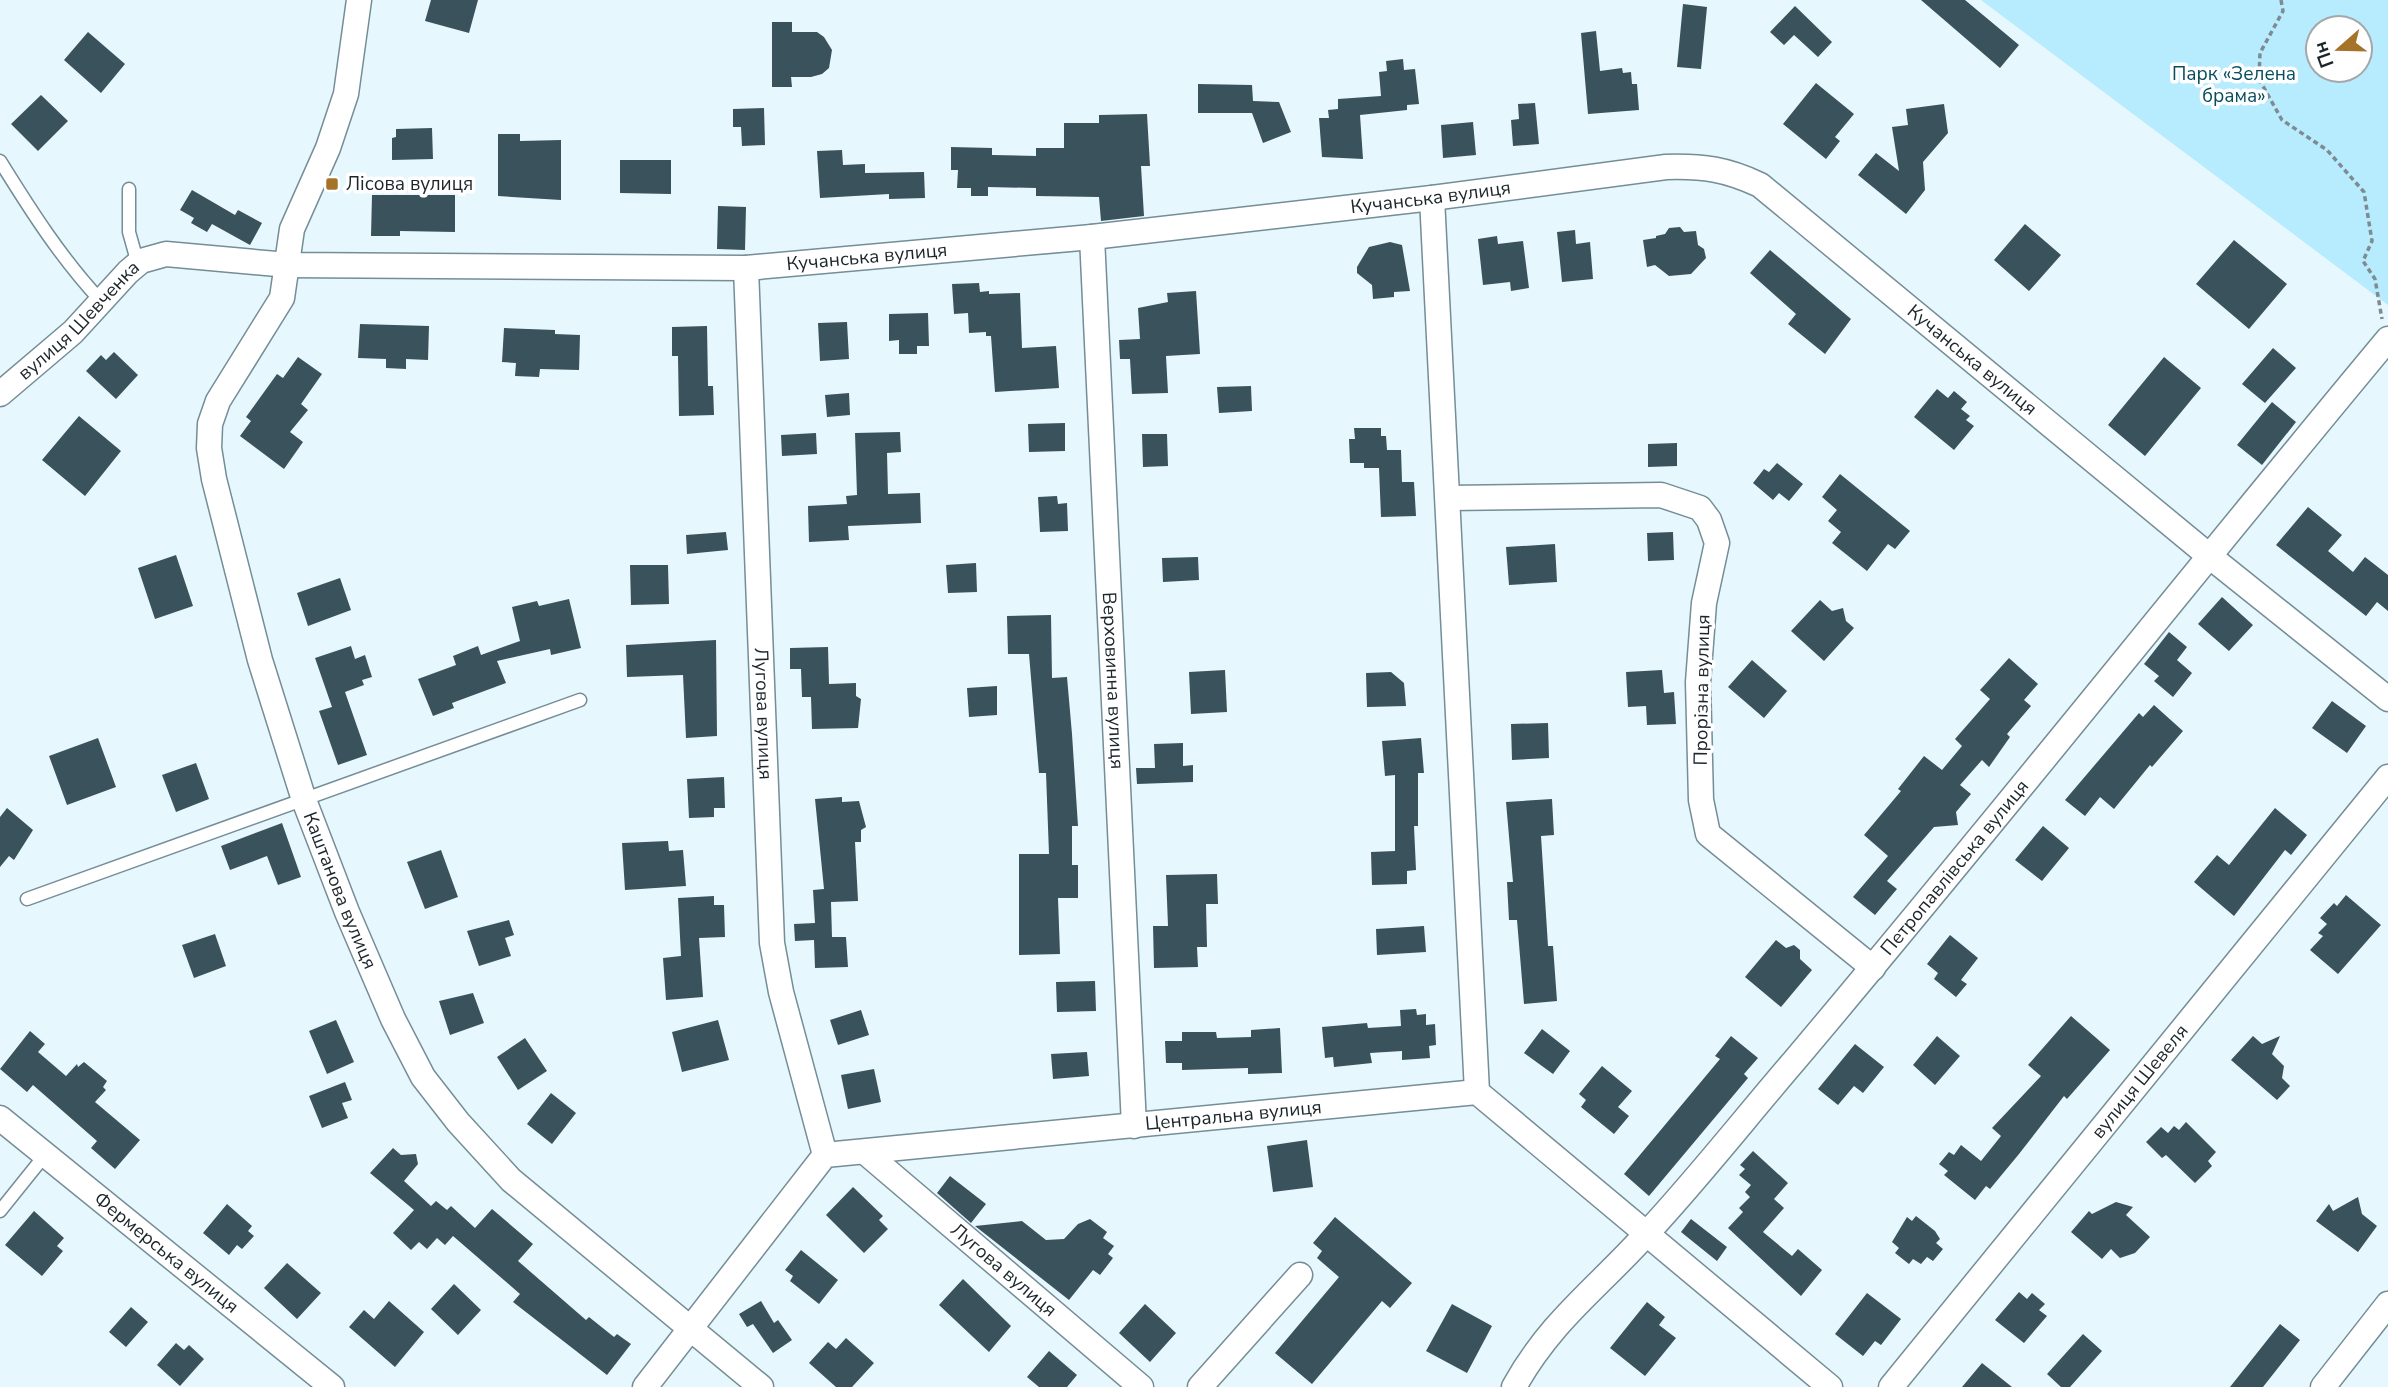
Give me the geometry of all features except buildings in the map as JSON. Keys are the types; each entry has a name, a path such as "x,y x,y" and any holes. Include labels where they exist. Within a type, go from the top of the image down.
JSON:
{"street":[{"name":"Каштанова вулиця","path":"359,0 346,94 327,148 292,229 282,298 218,401 210,424 209,447 214,479 260,660 304,800 393,1019 423,1077 458,1122 511,1180 761,1387"},
{"name":"Кучанська вулиця","path":"288,265 746,268 1092,237 1432,198 1666,167 1698,166 1728,171 1760,185 2208,555 2388,699"},
{"path":"1432,198 1477,1092 1830,1387"},
{"name":"Верховинна вулиця","path":"1092,237 1134,1126"},
{"name":"вулиця Шевченка","path":"0,394 73,332 138,264 166,254 288,265"},
{"name":"Лугова вулиця","path":"746,268 772,943 780,992 825,1154"},
{"name":"Петропавлівська вулиця","path":"1514,1387 1534,1352 1565,1314 1647,1234 1873,968 2208,555 2387,341"},
{"name":"Прорізна вулиця","path":"1449,498 1661,495 1700,508 1709,520 1717,543 1704,603 1698,682 1701,800 1708,834 1873,968"},
{"name":"вулиця Шевеля","path":"1891,1387 2388,778"},
{"name":"Центральна вулиця","path":"825,1154 1477,1092"},
{"name":"Фермерська вулиця","path":"0,1118 332,1387"},
{"name":"Лугова вулиця","path":"866,1152 1141,1387"},
{"path":"645,1387 825,1154"},
{"path":"1200,1387 1300,1275"},
{"path":"2323,1387 2388,1304"}],"lane":[{"path":"0,161 44,232 72,270 101,301"},
{"path":"129,189 129,232 138,264"},
{"path":"27,899 579,700"},
{"path":"0,1211 45,1155"}],"path":[{"path":"2281,0 2283,11 2260,53 2259,79 2282,120 2328,150 2364,192 2372,241 2363,261 2375,279 2387,341"}],"green space":[{"name":"Парк «Зелена брама»","path":"1981,0 2388,0 2388,305"}],"place":[{"name":"Лісова вулиця","path":"332,184"}]}
